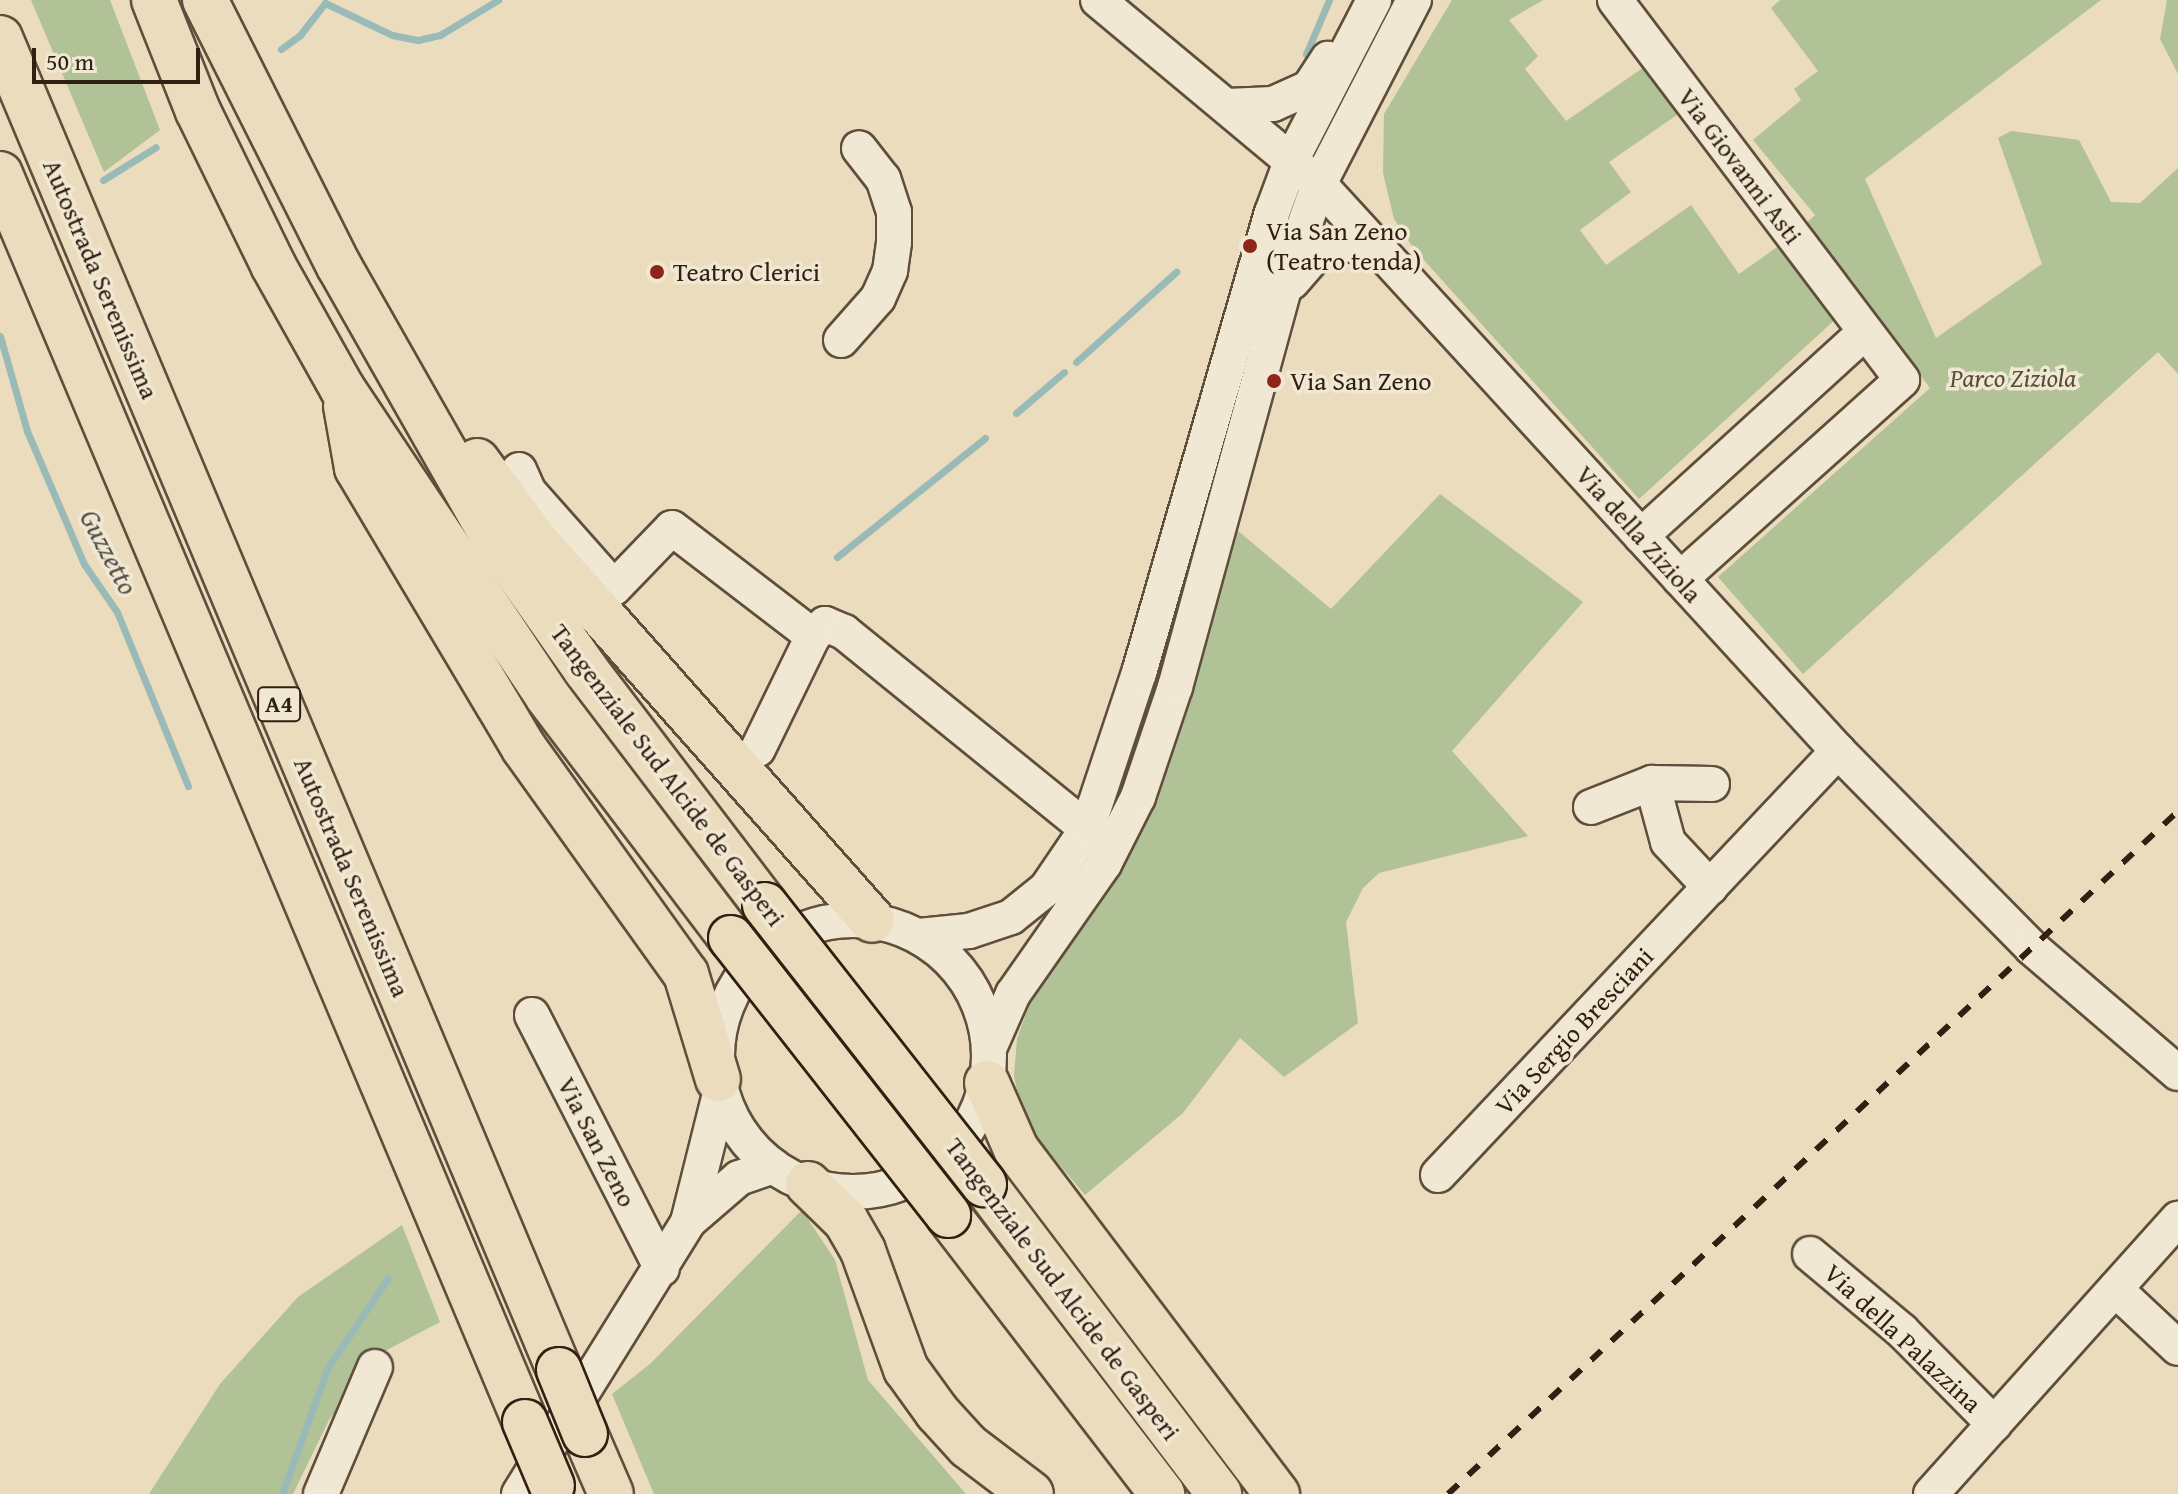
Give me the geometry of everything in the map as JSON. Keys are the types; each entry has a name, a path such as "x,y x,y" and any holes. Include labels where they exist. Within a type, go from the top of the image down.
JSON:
{"highway":[{"name":"Tangenziale Sud Alcide de Gasperi","path":"154,0 198,111 273,265 342,388 548,697 1162,1494"},
{"name":"Tangenziale Sud Alcide de Gasperi","path":"205,0 378,335 494,539 586,670 984,1184 1219,1494"},
{"name":"Autostrada Serenissima","path":"0,38 611,1494"},
{"name":"Autostrada Serenissima","path":"0,174 525,1422 542,1491"},
{"path":"378,335 411,368 534,539 872,920"},
{"path":"342,388 357,468 524,748 686,974 720,1085"},
{"path":"989,1063 1016,1149 1277,1494"},
{"path":"790,1175 846,1221 863,1251 906,1369 937,1412 968,1446 1031,1494"}],"street":[{"name":"Via della Ziziola","path":"1098,0 1319,184 1838,751 2032,948 2178,1073"},
{"path":"1227,106 1273,104 1309,88 1362,0"},
{"path":"919,936 969,931 1011,917 1046,889 1087,829 1139,673 1292,159 1374,0"},
{"path":"720,1085 748,1143 790,1175 838,1191 895,1186 941,1160 966,1133 1013,994 1104,864 1138,797 1175,687 1283,296 1319,184 1414,0"},
{"name":"Via Giovanni Asti","path":"1615,0 1902,380 1680,579"},
{"path":"841,340 878,298 890,271 894,242 894,212 883,179 859,148"},
{"path":"1283,296 1305,262 1323,246 1346,244 1379,250"},
{"path":"1641,536 1864,333"},
{"path":"519,470 529,492 614,588 672,528 813,636"},
{"path":"758,749 813,636 825,624 844,632 1087,829"},
{"name":"Via Sergio Bresciani","path":"1438,1175 1838,751"},
{"path":"1652,783 1668,842 1710,887"},
{"path":"1591,807 1652,783 1712,784"},
{"path":"542,1491 688,1222 720,1085 722,1017 754,961 798,930 843,919 872,920 919,936 954,965 976,997 989,1063"},
{"name":"Via San Zeno","path":"532,1015 662,1269"},
{"path":"688,1222 739,1178 790,1175"},
{"name":"Via della Palazzina","path":"1931,1494 2178,1219"},
{"name":"Via della Palazzina","path":"1810,1254 1902,1331 1994,1424"},
{"path":"2115,1289 2178,1348"},
{"path":"321,1494 375,1367"}],"green space":[{"path":"31,0 110,0 160,130 104,172"},
{"path":"1452,0 1543,0 1509,20 1538,56 1525,69 1566,121 1650,63 1684,110 1609,162 1631,192 1580,230 1606,265 1691,205 1739,274 1783,243 1838,317 1639,499 1414,249 1394,219 1383,173 1384,114"},
{"name":"Parco Ziziola","path":"1780,0 2101,0 1865,179 1936,338 2042,264 1998,138 2011,131 2079,140 2111,202 2140,203 2178,168 2178,374 2158,352 1803,674 1718,577 1930,388 1805,224 1815,215 1753,140 1801,100 1794,89 1818,71 1771,8"},
{"path":"2167,0 2178,0 2178,74 2160,39"},
{"path":"1440,494 1583,602 1452,751 1528,836 1379,873 1363,888 1346,922 1358,1023 1284,1077 1240,1038 1183,1113 1085,1195 1024,1123 1014,1076 1017,1039 1031,999 1116,879 1153,802 1183,718 1237,530 1331,609"},
{"path":"802,1210 835,1260 868,1380 966,1494 654,1494 612,1394 650,1364"},
{"path":"402,1225 440,1322 383,1352 329,1420 293,1494 149,1494 220,1384 298,1297"}],"waterway":[{"name":"Guzzetto","path":"281,49 300,35 325,3 392,35 418,40 440,35 498,0"},
{"path":"1306,54 1329,0"},
{"name":"Guzzetto","path":"103,180 156,147"},
{"path":"1076,362 1176,272"},
{"name":"Guzzetto","path":"0,336 27,431 84,564 117,612 188,786"},
{"path":"1016,413 1064,372"},
{"path":"837,557 985,438"},
{"path":"282,1494 327,1369 388,1278"}],"railway":[{"path":"1448,1494 2178,811"}],"place":[{"name":"Via San Zeno (Teatro tenda)","path":"1250,246"},
{"name":"Teatro Clerici","path":"657,272"},
{"name":"Via San Zeno","path":"1274,381"}]}
